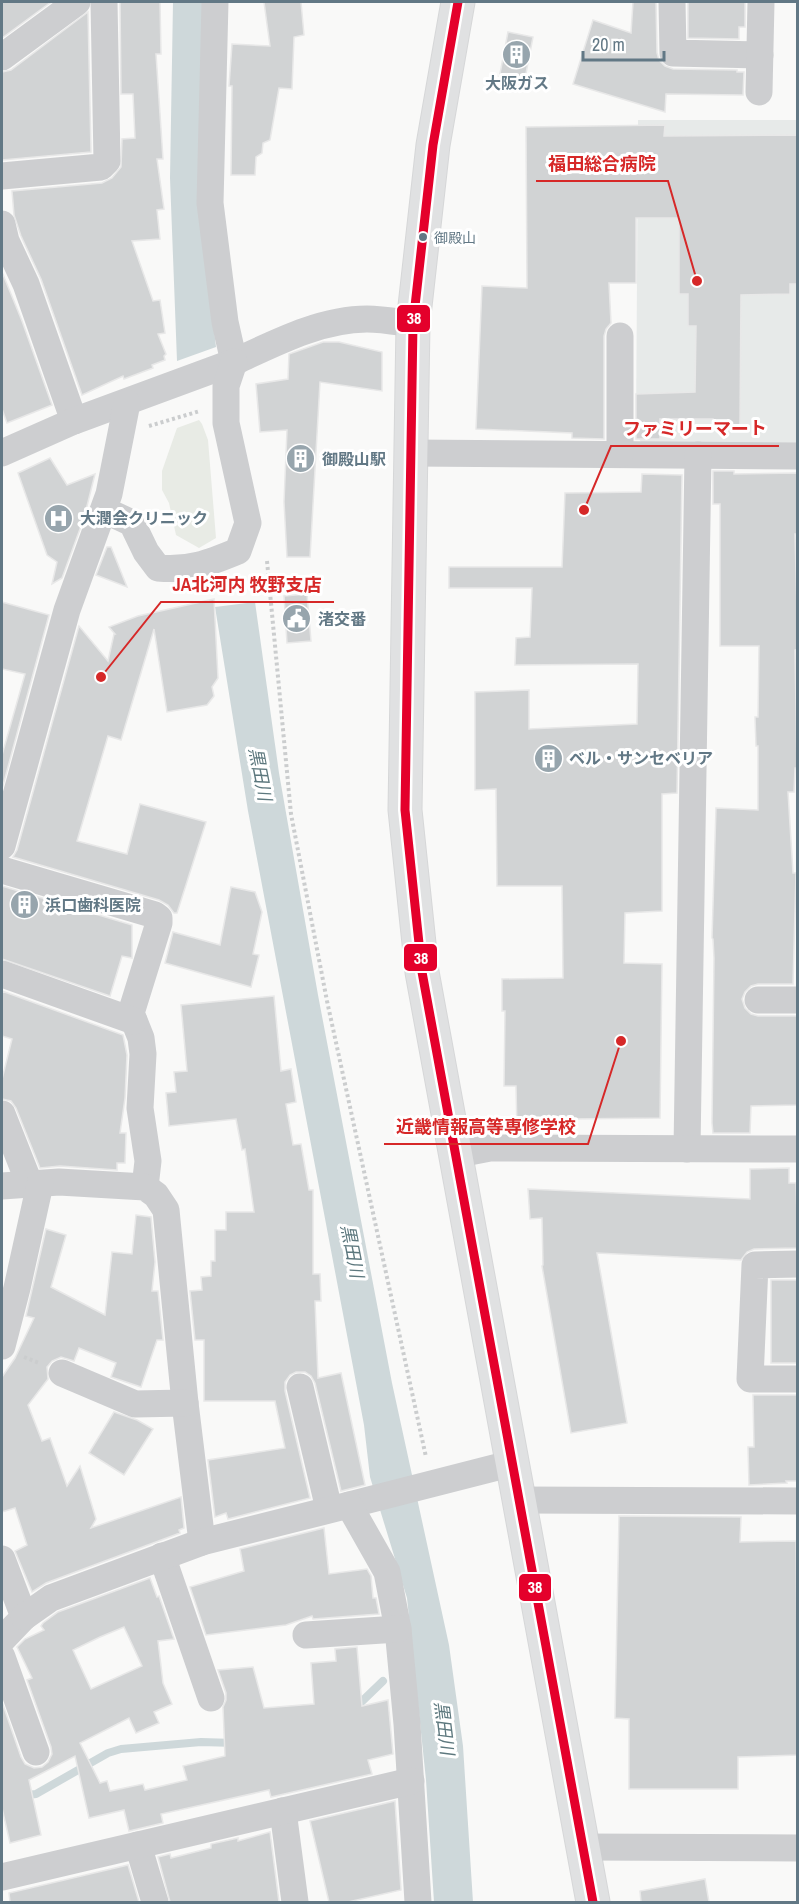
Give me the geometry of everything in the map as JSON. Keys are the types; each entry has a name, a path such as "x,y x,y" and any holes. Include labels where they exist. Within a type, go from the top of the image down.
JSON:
{"main road":[{"path":"458,2 433,145 413,324 405,810 422,972 593,1902"}],"street":[{"path":"2,57 77,2"},
{"path":"2,176 101,167 107,161 104,2"},
{"path":"104,510 132,523 146,552 158,568 174,570 202,566 238,551 248,523 226,423 226,386 234,362 225,322 210,203 215,2"},
{"path":"672,2 672,53 760,55"},
{"path":"759,92 761,2"},
{"path":"2,224 6,241 26,284 74,421"},
{"path":"2,453 74,421 234,362 293,336 333,323 367,319 413,324"},
{"path":"620,336 620,454"},
{"path":"2,846 67,610 104,510 127,403"},
{"path":"412,453 798,456"},
{"path":"687,1149 698,455"},
{"path":"2,870 159,918 131,1013 141,1038 143,1054 140,1108 148,1161 145,1187"},
{"path":"2,974 134,1021"},
{"path":"758,1000 798,1000"},
{"path":"2,1114 35,1184 17,1288 12,1351"},
{"path":"454,1155 490,1148 798,1149"},
{"path":"2,1186 59,1182 145,1187 156,1195 166,1210 185,1402 202,1542"},
{"path":"798,1264 755,1265 750,1379 798,1379"},
{"path":"62,1373 135,1404 185,1402"},
{"path":"300,1388 350,1505 387,1572 398,1629 407,1724 418,1902"},
{"path":"2,1640 24,1617 51,1598 202,1542 513,1463"},
{"path":"520,1500 798,1501"},
{"path":"162,1556 211,1698"},
{"path":"2,1559 24,1617"},
{"path":"306,1635 398,1629"},
{"path":"2,1657 36,1752"},
{"path":"2,1877 411,1781"},
{"path":"283,1811 296,1902"},
{"path":"138,1845 155,1902"},
{"path":"582,1847 798,1848"}],"path":[{"path":"121,435 226,403"},
{"path":"267,561 291,814 424,1486"},
{"path":"12,1351 62,1373"}],"shaded area":[{"path":"638,120 797,120 797,448 644,447 636,434"},
{"path":"199,420 208,440 216,538 199,548 176,535 169,503 162,490 162,471 177,428"}],"water":[{"path":"173,2 207,2 212,312 216,347 177,361 170,178"},
{"name":"黒田川","path":"255,602 279,773 318,995 392,1383 449,1645 463,1746 473,1902 434,1902 426,1780 407,1598 370,1477 364,1425 248,811 215,607"}],"building":[{"path":"2,2 51,2 2,38"},
{"path":"120,2 160,2 161,54 156,54 163,159 157,159 164,209 157,210 160,239 132,241 153,301 160,300 165,333 158,334 166,354 165,360 152,365 153,368 124,379 123,376 82,395 41,279 21,236 14,215 12,191 102,183 112,178 121,167 122,139 135,138 133,94 121,94"},
{"path":"264,2 301,2 304,35 294,37 292,89 279,88 270,140 263,143 262,153 256,157 255,175 231,175 232,86 229,86 232,44 270,46"},
{"path":"633,2 656,2 657,53 659,60 665,66 673,69 744,72 743,95 666,94 665,112 573,84 593,20 631,33"},
{"path":"688,2 745,2 745,27 739,27 739,39 688,38"},
{"path":"88,12 91,152 2,160 2,72 11,70"},
{"name":"大阪ガス","path":"508,32 533,37 523,89 498,84"},
{"path":"665,125 664,136 798,135 798,284 790,284 790,294 741,295 740,427 713,427 713,419 660,419 660,439 636,439 636,394 695,392 696,326 688,326 688,294 679,294 679,218 636,218 636,283 609,283 611,323 604,336 604,439 572,438 572,433 476,429 482,286 527,288 526,127"},
{"path":"2,272 52,405 7,423 2,409"},
{"name":"御殿山駅","path":"323,342 339,342 382,352 382,391 320,382 310,557 287,557 284,502 287,430 260,432 256,384 288,379 289,354"},
{"path":"50,458 67,485 95,474 84,518 62,578 52,584 57,562 47,555 18,473"},
{"path":"713,471 734,471 734,474 798,473 798,534 795,534 798,649 795,650 797,768 795,768 794,792 788,792 793,873 796,873 793,984 751,986 742,999 745,1008 751,1014 798,1016 798,1105 751,1106 750,1133 713,1133 712,1123 714,958 712,938 716,808 758,810 758,746 756,746 755,717 758,717 759,646 720,646 720,504 713,504"},
{"path":"642,474 682,475 677,793 662,794 662,911 625,913 624,963 662,964 660,1118 566,1119 567,1132 517,1132 516,1086 504,1086 505,1011 502,1011 502,979 563,978 562,886 497,886 496,789 475,790 475,692 529,690 529,729 637,724 638,664 515,665 516,638 530,637 532,588 449,588 449,567 562,567 565,493 641,492"},
{"path":"107,547 111,547 127,587 96,575"},
{"name":"渚交番","path":"307,594 311,641 287,643 284,596"},
{"path":"214,599 218,678 212,687 214,696 207,705 167,712 154,629 121,740 108,736 77,841 127,854 140,804 206,822 177,913 159,900 13,857 17,850 79,626 108,661 115,634 109,627 138,616"},
{"path":"2,602 49,615 2,789 2,755 25,674 2,669"},
{"path":"2,886 132,925 132,958 122,956 110,996 2,959"},
{"path":"231,887 255,892 262,912 253,954 259,955 251,987 165,963 173,932 220,945"},
{"path":"2,991 123,1035 127,1055 125,1098 120,1133 126,1133 125,1163 117,1163 117,1170 60,1166 40,1168 16,1108 11,1101 2,1099 2,1079 12,1039 2,1036"},
{"path":"274,996 281,1071 291,1069 296,1102 286,1104 293,1145 301,1144 309,1190 313,1190 313,1274 320,1274 321,1301 315,1301 318,1378 341,1373 365,1485 341,1491 315,1383 305,1372 296,1372 290,1375 285,1382 285,1391 310,1498 228,1519 226,1513 215,1517 208,1460 285,1448 275,1401 204,1401 204,1340 195,1340 190,1291 202,1290 201,1277 211,1276 211,1261 215,1261 215,1230 226,1230 226,1212 254,1212 245,1149 242,1150 236,1119 169,1126 166,1093 176,1092 174,1072 187,1071 181,1005"},
{"path":"789,1168 789,1183 796,1183 798,1248 754,1249 747,1252 741,1260 597,1253 627,1423 571,1433 542,1266 542,1218 530,1219 528,1189 750,1199 750,1169"},
{"path":"136,1215 151,1217 155,1262 152,1291 158,1291 163,1340 157,1340 141,1387 111,1377 116,1363 79,1348 74,1361 61,1357 52,1361 47,1367 48,1379 28,1405 42,1441 50,1438 67,1486 80,1466 96,1519 91,1528 181,1497 184,1528 179,1530 180,1533 46,1583 32,1592 15,1551 27,1545 15,1508 2,1512 2,1377 15,1358 34,1318 26,1316 46,1229 66,1235 51,1287 105,1315 112,1252 132,1254"},
{"path":"771,1280 798,1280 798,1363 771,1363"},
{"path":"753,1395 798,1395 798,1481 749,1485 748,1447 754,1447"},
{"path":"114,1412 137,1420 153,1429 124,1475 89,1453"},
{"path":"619,1516 741,1517 740,1542 796,1541 798,1755 738,1757 738,1789 629,1789 629,1719 615,1718"},
{"path":"324,1528 329,1574 367,1569 371,1576 373,1598 376,1598 379,1614 313,1619 312,1616 286,1625 206,1635 190,1587 244,1571 240,1549"},
{"path":"150,1578 174,1639 158,1641 163,1683 172,1704 154,1712 159,1723 136,1733 129,1718 80,1743 100,1783 107,1781 110,1791 143,1784 145,1790 187,1780 183,1766 225,1756 223,1707 226,1693 218,1670 253,1667 264,1708 314,1704 311,1663 336,1661 335,1649 357,1647 362,1706 388,1700 393,1754 368,1760 372,1774 271,1797 269,1790 161,1814 163,1823 129,1831 124,1810 89,1818 75,1756 29,1780 41,1835 10,1843 2,1808 2,1702 25,1764 34,1768 42,1767 52,1754 51,1747 27,1680 32,1678 17,1647 25,1639 44,1630 41,1626 43,1623 58,1612","holes":["124,1627 142,1666 91,1689 73,1650"]},
{"path":"395,1801 401,1890 348,1902 329,1902 310,1821"},
{"path":"270,1832 279,1902 170,1902 158,1857 170,1854 171,1858 211,1848 211,1844 238,1838 238,1841"},
{"path":"128,1865 139,1902 10,1902 9,1893"},
{"path":"705,1879 709,1902 641,1902 640,1891"}],"waterway":[{"path":"354,1709 383,1681"},
{"path":"2,1798 36,1794 108,1753 121,1749 201,1742 235,1743"}],"transit line":[{"name":"38","path":"458,2 433,145 413,324 405,810 422,972 593,1902"}],"place":[{"name":"大阪ガス","path":"517,55"},
{"name":"御殿山","path":"423,237"},
{"name":"福田総合病院","path":"697,281"},
{"name":"御殿山駅","path":"301,459"},
{"name":"ファミリーマート","path":"584,510"},
{"name":"大潤会クリニック","path":"59,518"},
{"name":"渚交番","path":"297,619"},
{"name":"JA北河内 牧野支店","path":"101,677"},
{"name":"ベル・サンセベリア","path":"548,758"},
{"name":"浜口歯科医院","path":"24,905"},
{"name":"近畿情報高等専修学校","path":"621,1041"}]}
